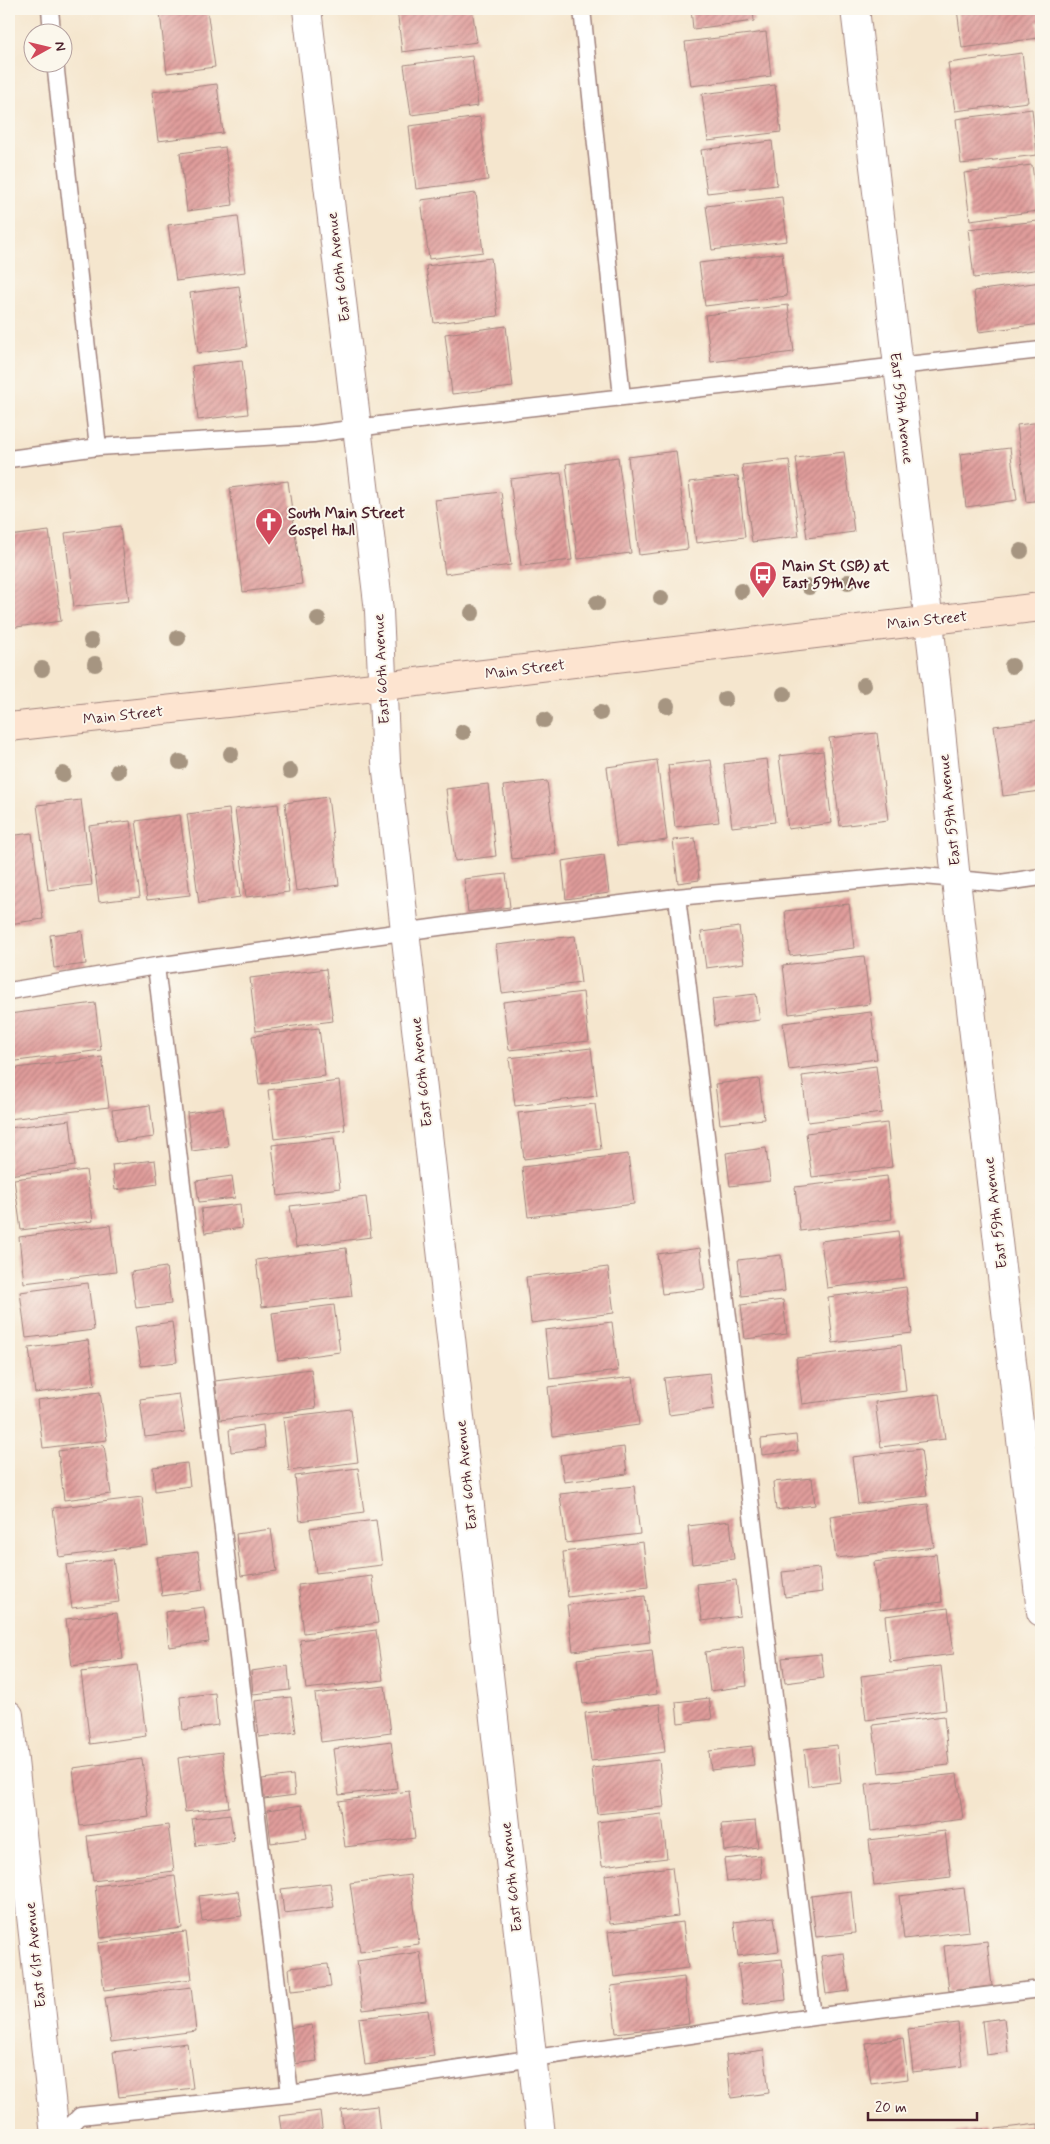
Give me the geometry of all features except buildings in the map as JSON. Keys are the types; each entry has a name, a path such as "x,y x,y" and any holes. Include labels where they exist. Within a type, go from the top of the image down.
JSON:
{"main road":[{"name":"Main Street","path":"9,727 383,686 928,619 1041,607"}],"street":[{"name":"East 60th Avenue","path":"307,9 358,428 378,611 386,762 541,2135"},
{"name":"East 59th Avenue","path":"855,9 928,619 956,880 1041,1612"},
{"name":"East 61st Avenue","path":"9,1715 55,2135"}],"lane":[{"path":"50,9 51,22"},
{"path":"582,9 622,397"},
{"path":"56,72 98,447"},
{"path":"9,459 98,447 313,434 1041,350"},
{"path":"9,991 156,966 677,898 912,875 1000,883 1041,878"},
{"path":"677,898 813,2017"},
{"path":"156,966 290,2094"},
{"path":"62,2135 80,2116 290,2094 813,2017 1041,1989"}],"place":[{"name":"South Main Street Gospel Hall","path":"269,546"},
{"name":"Main St (SB) at East 59th Ave","path":"763,599"}]}
